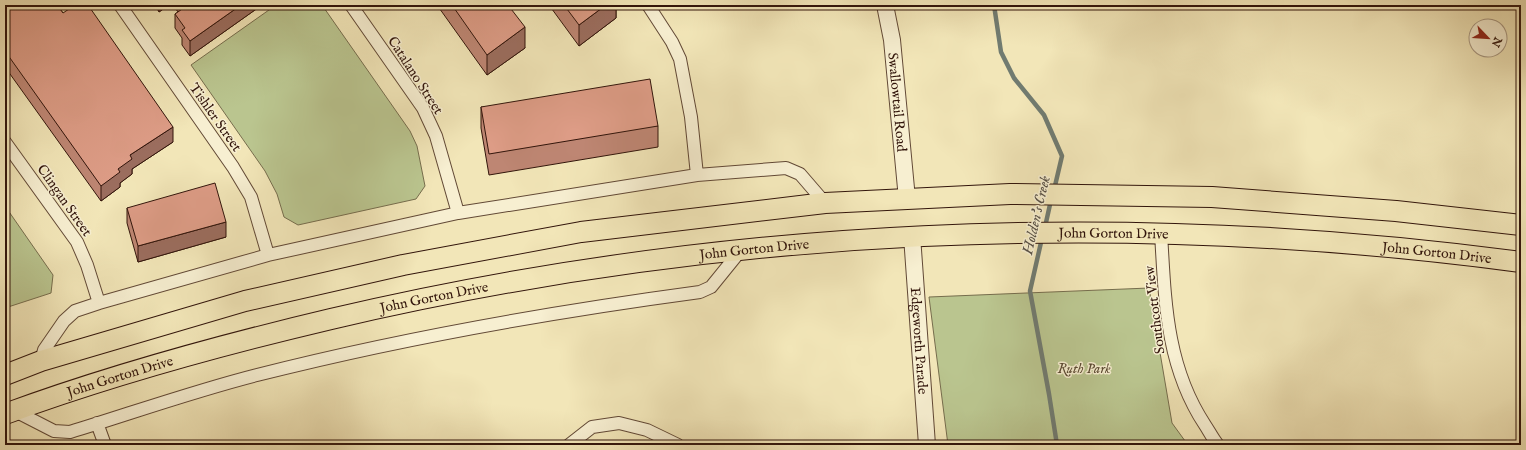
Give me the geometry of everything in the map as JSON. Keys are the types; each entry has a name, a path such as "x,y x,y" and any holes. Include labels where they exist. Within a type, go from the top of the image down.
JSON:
{"main road":[{"path":"5,375 41,361 245,301 403,265 581,232 825,203 1010,194 1212,197 1396,211 1521,226"},
{"name":"John Gorton Drive","path":"8,413 178,359 274,332 398,303 503,282 704,253 912,236 1002,232 1083,232 1252,236 1364,245 1521,262"}],"street":[{"name":"Tishler Street","path":"120,5 233,167 251,197 268,255"},
{"name":"Catalano Street","path":"351,5 423,108 436,136 458,214"},
{"path":"648,5 672,42 680,60 691,117 697,175"},
{"name":"Swallowtail Road","path":"885,5 892,40 907,199"},
{"name":"Clingan Street","path":"5,142 78,242 99,303"},
{"path":"41,361 44,350 64,321 75,311 268,255 458,214 697,175 786,168 800,174 825,203"},
{"name":"Southcott View","path":"1161,233 1167,318 1174,356 1186,393 1195,410 1218,445"},
{"name":"Edgeworth Parade","path":"912,236 927,445"},
{"path":"8,413 54,431 70,432 255,376 320,360 429,336 525,318 603,305 700,292 711,287 741,250"},
{"path":"569,445 592,427 619,423 647,430 678,445"},
{"path":"98,424 105,445"}],"green space":[{"path":"276,5 322,5 410,131 417,146 425,186 416,199 298,225 284,217 277,194 265,171 191,65"},
{"path":"5,206 53,275 51,293 5,308"},
{"name":"Ruth Park","path":"1149,288 1172,423 1188,445 948,445 929,297"}],"building":[{"path":"5,5 57,5 63,13 75,5 88,5 173,127 130,155 132,159 118,169 120,172 101,186 5,51"},
{"path":"183,5 241,5 190,41 182,30 185,28 175,14 185,7"},
{"path":"452,5 508,5 525,27 487,55"},
{"path":"564,5 606,5 579,25"},
{"path":"650,79 658,126 489,154 481,107"},
{"path":"215,183 226,222 138,246 127,208"}],"waterway":[{"name":"Holden's Creek","path":"994,5 1001,52 1014,78 1044,115 1062,156 1054,190"},
{"name":"Holden's Creek","path":"1045,227 1051,200"},
{"name":"Holden's Creek","path":"1042,238 1030,291 1057,445"}]}
